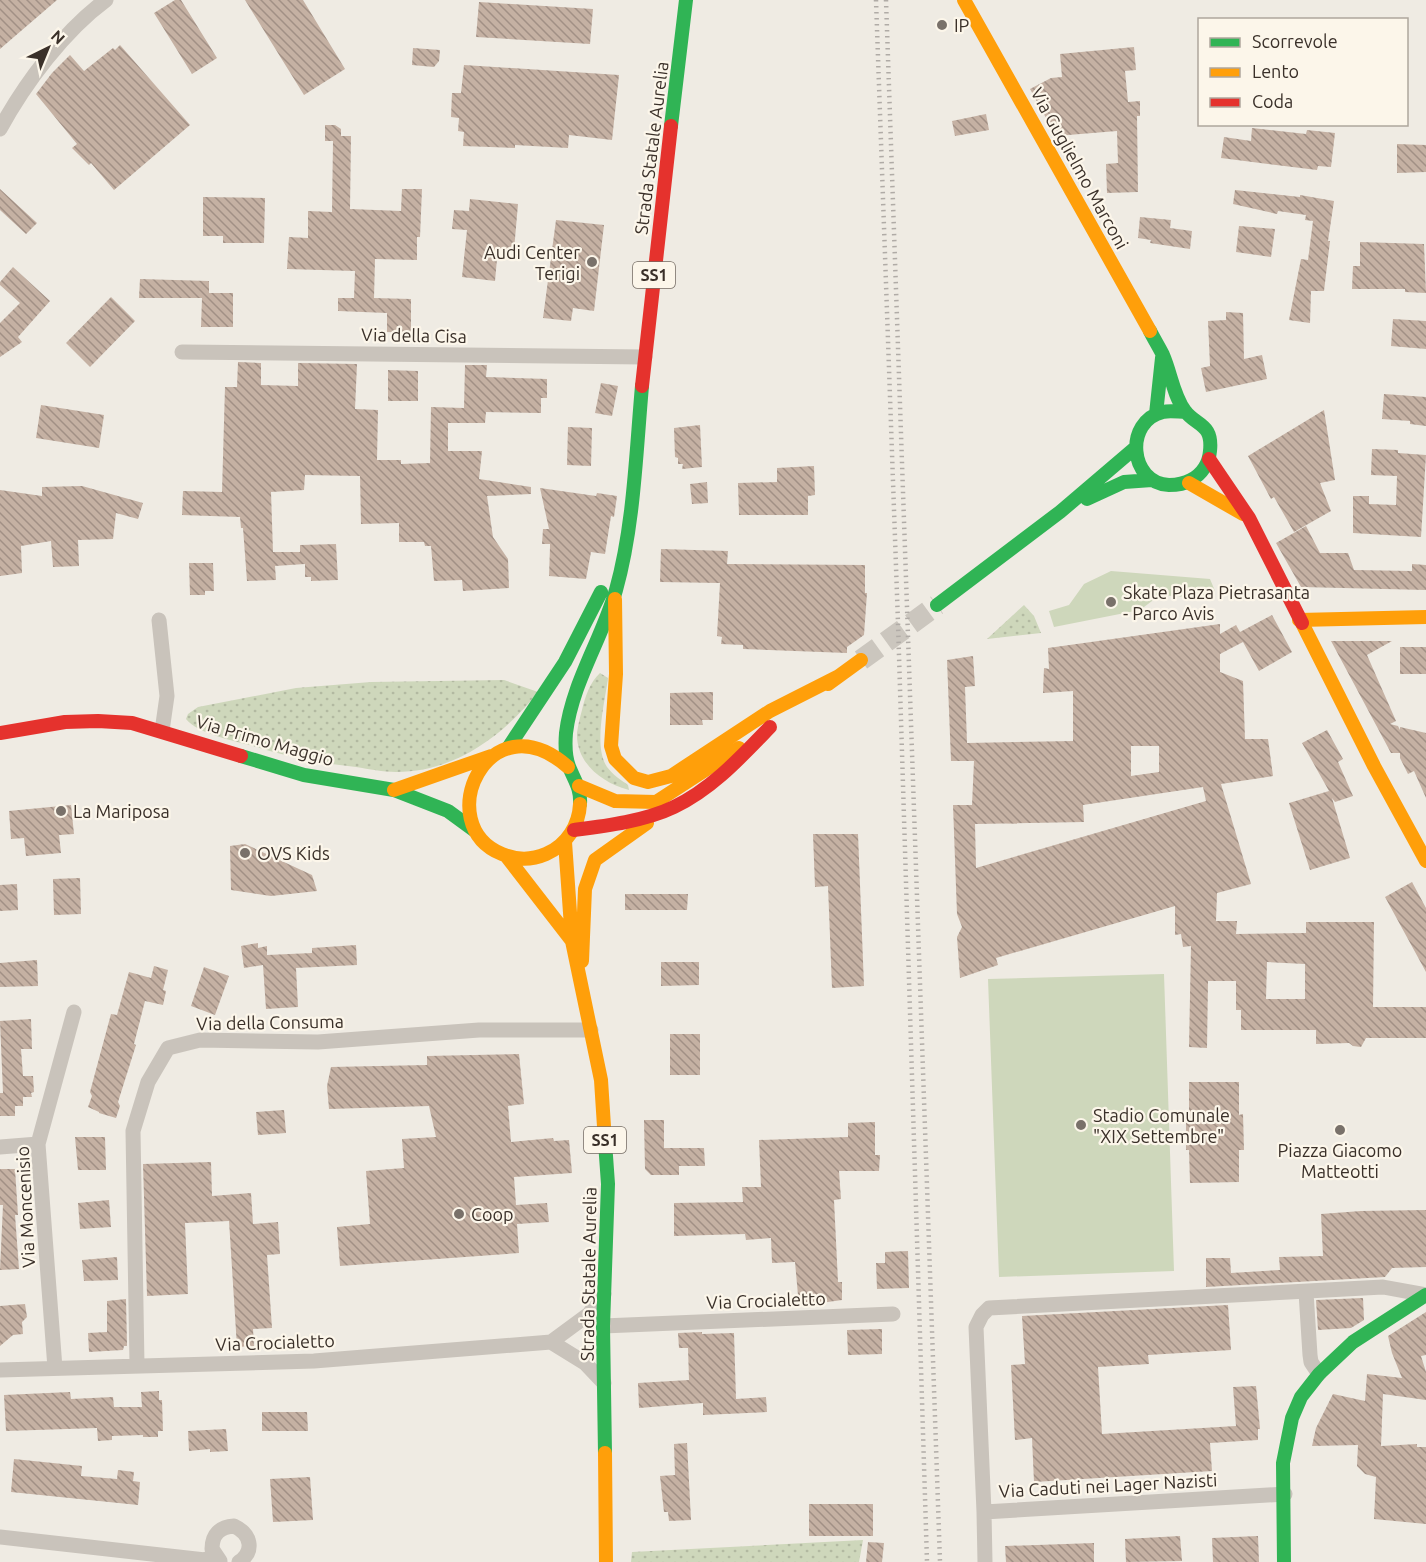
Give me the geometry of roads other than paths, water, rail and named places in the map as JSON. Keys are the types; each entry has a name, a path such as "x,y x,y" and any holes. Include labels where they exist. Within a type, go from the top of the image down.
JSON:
{"street":[{"path":"0,129 14,103 47,58 89,7 106,0"},
{"name":"Strada Statale Aurelia","path":"568,767 564,735 586,664 615,595 632,506 645,357 686,0"},
{"name":"Via Guglielmo Marconi","path":"964,0 1163,355 1186,412 1204,426 1209,436 1209,459 1249,518 1374,766 1426,861"},
{"name":"Via della Cisa","path":"182,352 645,357"},
{"path":"1156,414 1163,355"},
{"path":"1186,412 1166,411 1147,420 1140,428 1136,438 1137,460 1143,472 1152,480 1164,485 1176,486 1189,483 1202,473 1209,459"},
{"path":"937,606 1060,512 1135,448"},
{"path":"1060,512 1124,482 1152,480"},
{"path":"1189,483 1249,518"},
{"name":"Strada Statale Aurelia","path":"508,748 566,662 624,550"},
{"path":"615,595 616,674 611,746 615,759 634,778 648,782 671,776 770,711 839,676"},
{"path":"1299,620 1426,617"},
{"path":"159,620 167,696 162,731"},
{"path":"579,786 615,801 656,802 770,727 861,660"},
{"name":"Via Primo Maggio","path":"0,733 28,726 75,720 132,723 304,775 394,790 448,811 474,830"},
{"path":"574,830 617,824 672,808 697,794 736,762 770,727"},
{"path":"530,746 551,753 568,767 579,786 581,808 574,830 565,842 548,855 528,860 507,857 488,846 474,830 468,803 474,777 491,756 508,748 530,746"},
{"name":"Via Primo Maggio","path":"394,790 491,756"},
{"name":"Strada Statale Aurelia","path":"581,988 585,889 595,860 631,833 672,808"},
{"name":"Strada Statale Aurelia","path":"565,842 572,941 601,1080 608,1184 603,1326 606,1562"},
{"name":"Strada Statale Aurelia","path":"507,857 572,941"},
{"name":"Via Moncenisio","path":"55,1368 38,1144 74,1012"},
{"name":"Via della Consuma","path":"137,1365 134,1131 148,1082 168,1048 200,1040 318,1042 479,1030 591,1030"},
{"path":"0,1147 38,1144"},
{"path":"984,1512 976,1327 982,1315 989,1308 1383,1287 1426,1295"},
{"path":"1306,1292 1311,1362 1319,1374"},
{"path":"604,1383 585,1363 551,1342 589,1314 605,1293"},
{"path":"1284,1562 1283,1463 1292,1418 1301,1397 1319,1374 1353,1342 1426,1295"},
{"name":"Via Crocialetto","path":"603,1326 894,1314"},
{"name":"Via Crocialetto","path":"0,1370 314,1361 551,1342"},
{"name":"Via Caduti nei Lager Nazisti","path":"986,1562 984,1512 1285,1494"},
{"path":"0,1537 205,1560 219,1559 212,1541 215,1534 220,1529 234,1526 241,1529 249,1542 246,1556 239,1562"}],"tunnel":[{"path":"861,660 937,605"}],"railway":[{"path":"876,0 927,1562"},
{"path":"886,0 940,1562"}],"place":[{"name":"IP","path":"942,25"},
{"name":"Audi Center Terigi","path":"592,262"},
{"name":"Skate Plaza Pietrasanta - Parco Avis","path":"1111,602"},
{"name":"La Mariposa","path":"61,811"},
{"name":"OVS Kids","path":"245,853"},
{"name":"Stadio Comunale \"XIX Settembre\"","path":"1081,1125"},
{"name":"Piazza Giacomo Matteotti","path":"1340,1130"},
{"name":"Coop","path":"459,1214"}]}
